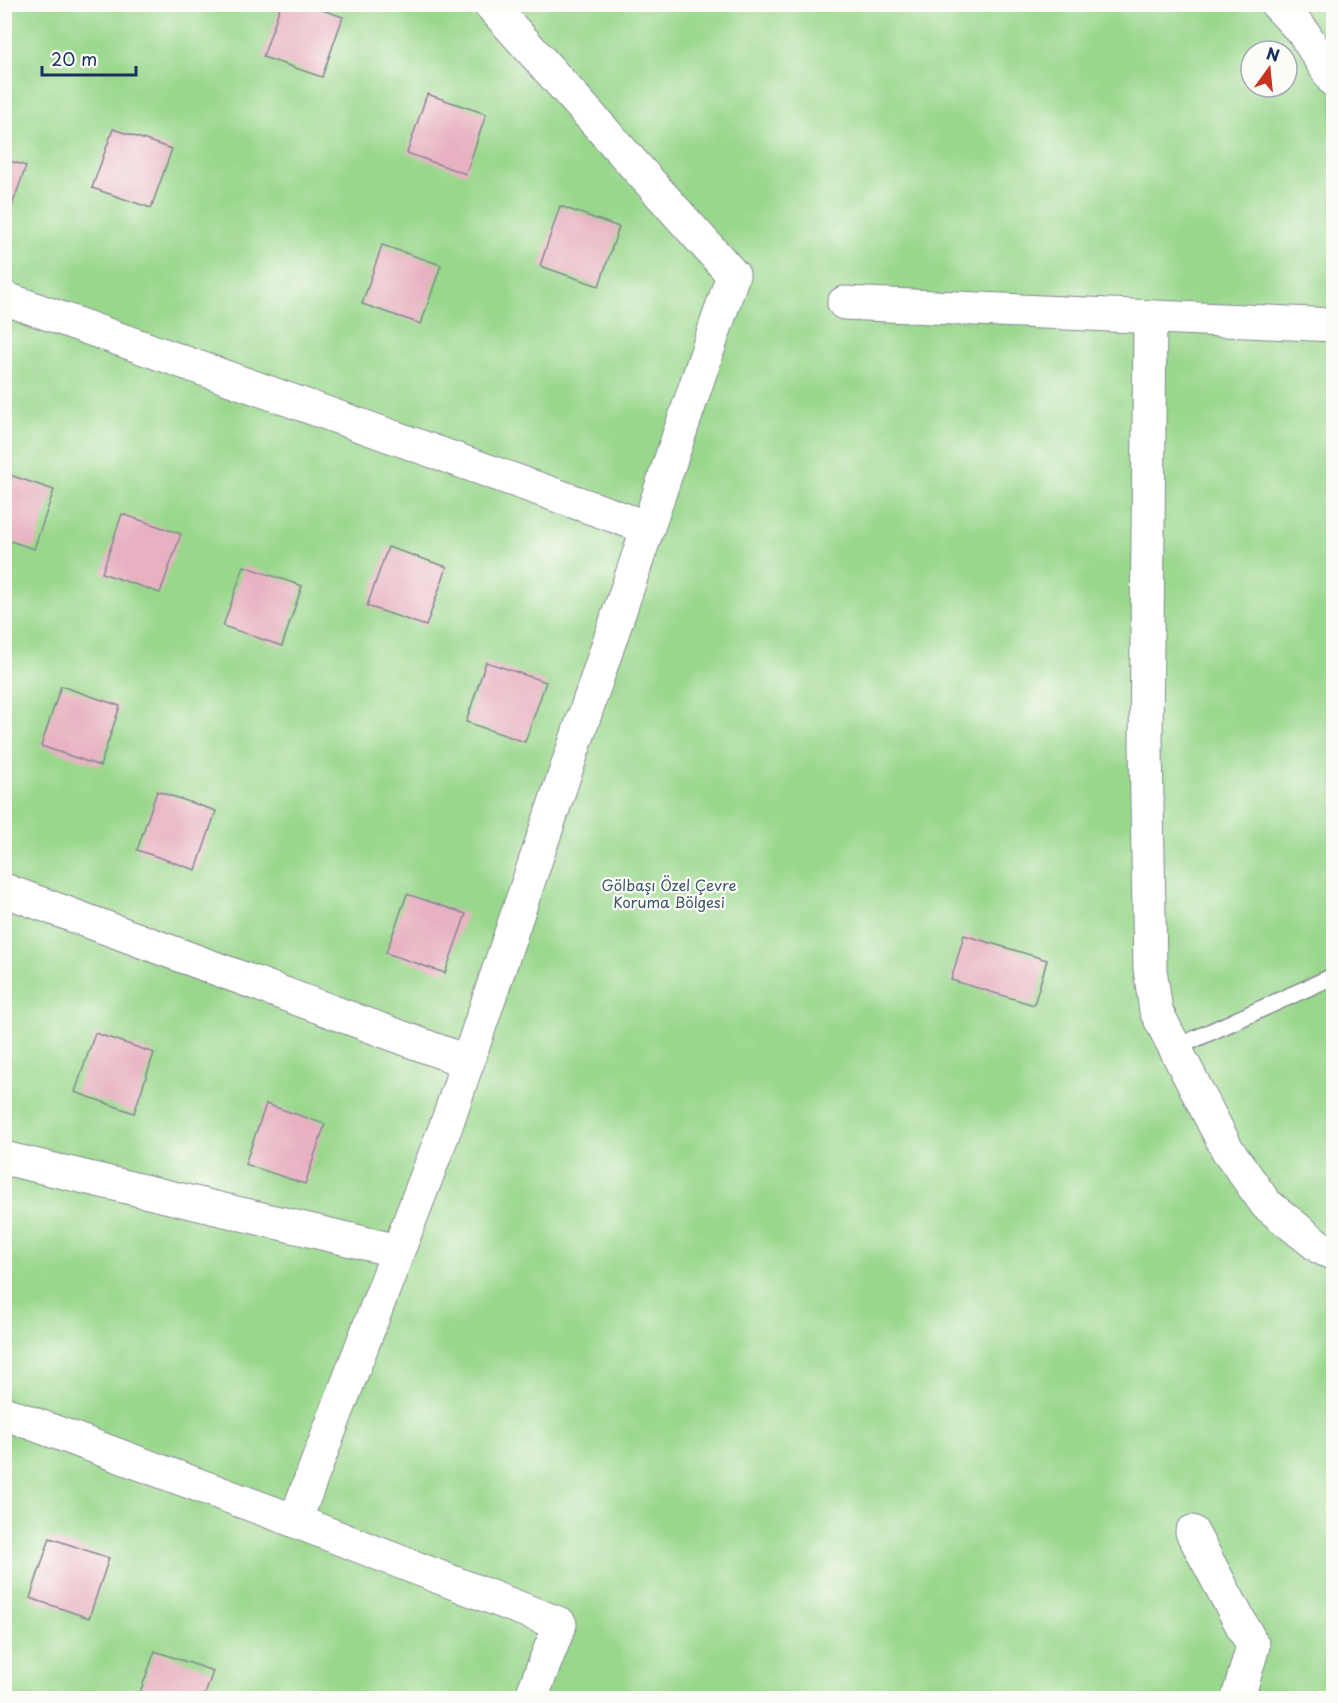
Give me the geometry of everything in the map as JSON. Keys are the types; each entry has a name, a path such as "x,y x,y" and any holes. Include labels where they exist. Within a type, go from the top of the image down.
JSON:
{"street":[{"path":"295,1521 447,1123 733,275 490,4"},
{"path":"1276,4 1303,32 1334,81"},
{"path":"4,298 648,528"},
{"path":"844,303 1334,325"},
{"path":"1150,318 1146,746 1150,969 1156,1011 1227,1149 1266,1204 1321,1248 1334,1254"},
{"path":"4,890 468,1062"},
{"path":"4,1158 398,1251"},
{"path":"4,1413 295,1521 560,1624 531,1698"},
{"path":"1192,1532 1253,1646 1238,1698"}],"lane":[{"path":"1175,1048 1334,976"}],"green space":[{"name":"Gölbaşı Özel Çevre Koruma Bölgesi","path":"5,5 1333,5 1333,1698 5,1698"}],"building":[{"path":"281,4 305,4 343,17 322,77 263,57"},
{"path":"427,94 486,114 466,174 407,153"},
{"path":"113,129 172,149 151,208 92,188"},
{"path":"4,159 26,166 5,226 4,226"},
{"path":"560,206 619,227 599,286 540,266"},
{"path":"382,245 441,265 421,324 362,304"},
{"path":"4,473 54,490 34,549 4,539"},
{"path":"122,514 181,534 160,593 102,573"},
{"path":"388,547 447,567 426,626 367,606"},
{"path":"244,566 302,586 282,646 223,626"},
{"path":"486,662 546,682 525,742 466,722"},
{"path":"61,686 120,706 100,766 41,746"},
{"path":"157,791 216,811 196,870 137,850"},
{"path":"407,894 466,914 445,973 386,953"},
{"path":"964,935 1047,960 1034,1005 951,980"},
{"path":"95,1033 154,1053 134,1113 75,1092"},
{"path":"4,1060 10,1062 5,1078 4,1077"},
{"path":"266,1104 325,1124 305,1184 245,1164"},
{"path":"50,1538 109,1558 89,1618 30,1598"},
{"path":"155,1651 213,1671 204,1698 138,1698"}]}
